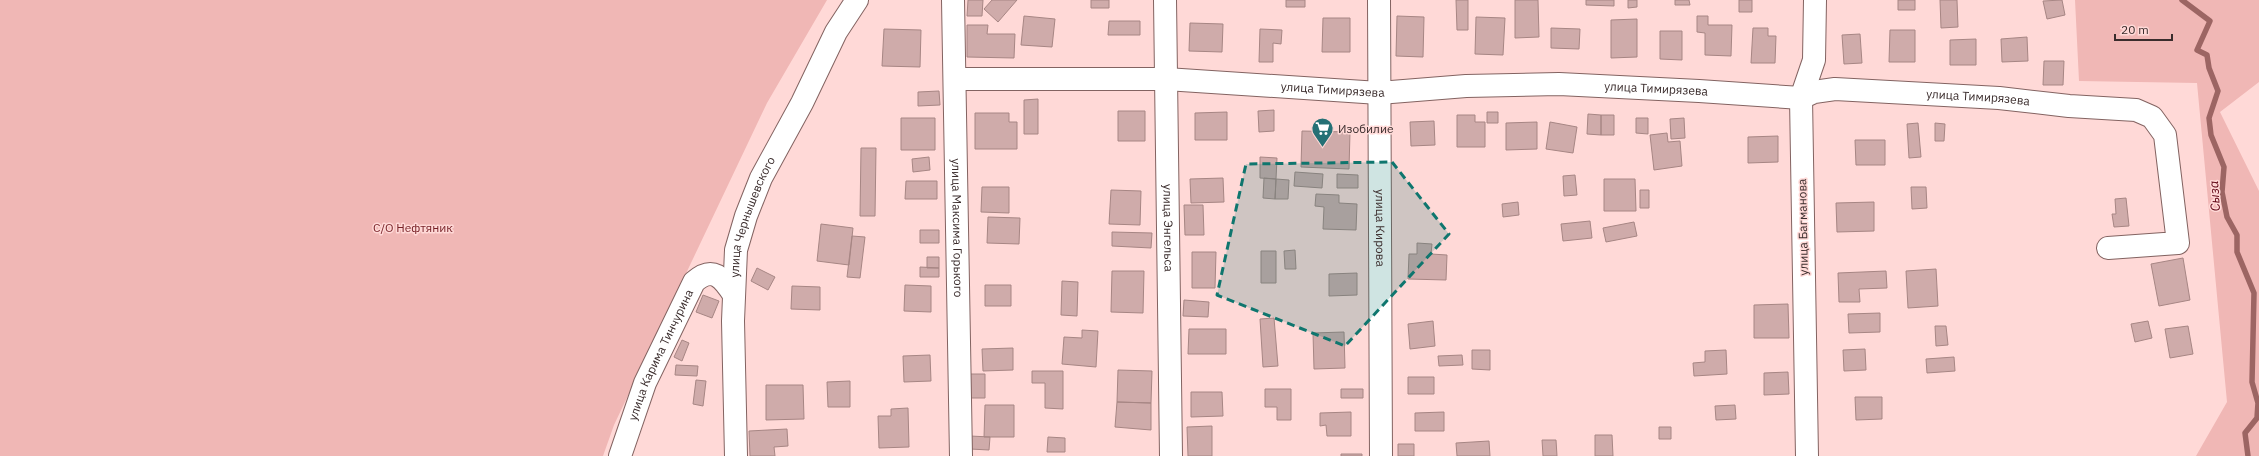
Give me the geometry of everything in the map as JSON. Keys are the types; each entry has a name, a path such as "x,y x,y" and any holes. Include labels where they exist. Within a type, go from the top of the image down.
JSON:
{"street":[{"name":"улица Чернышевского","path":"736,456 733,395 736,250 746,216 761,178 802,102 836,32 857,0"},
{"name":"улица Максима Горького","path":"953,0 956,79 961,456"},
{"name":"улица Энгельса","path":"1165,0 1171,456"},
{"name":"улица Кирова","path":"1379,0 1381,456"},
{"name":"улица Багманова","path":"1806,456 1801,98 1814,60 1815,0"},
{"name":"улица Тимирязева","path":"956,79 1166,79 1380,93 1466,86 1559,84 1801,98 1814,92 1850,90 1999,98 2070,106 2136,110 2152,117 2165,135 2178,243 2108,248"},
{"name":"улица Карима Тинчурина","path":"620,456 645,383 694,282 702,275 711,273 718,276 727,284 734,295"}],"highlighted area":[{"path":"1392,162 1449,234 1345,346 1217,295 1246,164"}],"green space":[{"name":"С/О Нефтяник","path":"0,0 827,0 767,103 614,425 603,456 0,456"},
{"path":"2075,0 2259,0 2259,82 2220,112 2259,191 2259,456 2196,456 2227,402 2197,83 2079,81"}],"building":[{"path":"968,0 983,0 982,16 967,16"},
{"path":"992,0 1017,0 998,22 984,9"},
{"path":"1091,0 1109,0 1109,8 1091,8"},
{"path":"1286,0 1305,0 1305,7 1286,7"},
{"path":"1456,0 1468,0 1468,30 1457,30"},
{"path":"1515,0 1538,0 1539,37 1515,38"},
{"path":"1586,0 1614,0 1614,6 1586,5"},
{"path":"1628,0 1637,0 1637,7 1628,8"},
{"path":"1675,0 1689,0 1690,5 1675,5"},
{"path":"1739,0 1752,0 1752,12 1739,12"},
{"path":"1898,0 1915,0 1915,10 1898,10"},
{"path":"1940,0 1957,0 1958,27 1941,28"},
{"path":"2062,0 2065,15 2047,19 2043,1"},
{"path":"1024,16 1055,19 1052,47 1021,45"},
{"path":"1397,16 1424,17 1423,57 1396,56"},
{"path":"1697,16 1708,16 1708,25 1732,25 1731,56 1705,55 1705,33 1697,32"},
{"path":"1476,17 1505,18 1503,55 1475,54"},
{"path":"1323,18 1350,18 1350,52 1322,52"},
{"path":"1637,19 1637,57 1611,58 1611,20"},
{"path":"1109,21 1140,21 1140,35 1108,35"},
{"path":"1190,23 1223,24 1222,52 1189,51"},
{"path":"967,25 988,25 987,34 1015,34 1014,58 967,57"},
{"path":"1551,28 1580,29 1579,49 1551,48"},
{"path":"1753,28 1768,28 1768,36 1776,36 1775,63 1751,63"},
{"path":"884,29 921,30 920,67 882,66"},
{"path":"1260,29 1282,30 1281,44 1273,43 1273,62 1259,62"},
{"path":"1890,30 1915,30 1915,62 1889,62"},
{"path":"1660,31 1682,31 1682,60 1660,59"},
{"path":"1860,34 1862,63 1844,64 1842,35"},
{"path":"2027,37 2028,61 2002,62 2001,39"},
{"path":"1976,39 1976,65 1950,65 1950,40"},
{"path":"2044,61 2064,61 2063,85 2043,85"},
{"path":"939,91 940,105 918,106 918,92"},
{"path":"1038,99 1038,134 1024,134 1024,100"},
{"path":"1274,110 1274,131 1259,132 1258,111"},
{"path":"1118,111 1145,111 1145,141 1118,141"},
{"path":"1227,112 1227,140 1195,140 1195,113"},
{"path":"1487,112 1498,112 1498,123 1487,123"},
{"path":"975,113 1009,113 1009,122 1017,122 1017,149 975,149"},
{"path":"1588,114 1601,115 1601,135 1587,134"},
{"path":"1457,115 1475,115 1475,122 1485,122 1485,147 1457,147"},
{"path":"1601,115 1614,115 1614,135 1601,135"},
{"path":"901,118 935,118 935,150 901,150"},
{"path":"1636,118 1648,118 1648,134 1636,133"},
{"path":"1684,118 1685,138 1671,139 1670,119"},
{"path":"1434,121 1435,145 1411,146 1410,122"},
{"path":"1537,122 1537,149 1506,150 1506,123"},
{"path":"1550,122 1577,127 1573,153 1546,149"},
{"path":"1918,123 1921,157 1909,158 1907,124"},
{"path":"1935,123 1945,124 1944,141 1935,141"},
{"path":"1302,131 1350,132 1349,169 1301,167"},
{"path":"1667,133 1668,142 1680,141 1682,166 1654,170 1650,135"},
{"path":"1778,136 1778,162 1748,163 1748,137"},
{"path":"1855,140 1885,140 1885,165 1856,165"},
{"path":"861,148 876,148 875,216 860,216"},
{"path":"929,157 930,170 913,172 912,159"},
{"path":"1260,157 1277,158 1276,179 1260,178"},
{"path":"1295,172 1323,174 1322,188 1294,186"},
{"path":"1337,174 1358,175 1358,188 1337,188"},
{"path":"1575,175 1577,195 1564,196 1563,176"},
{"path":"1223,178 1224,202 1191,203 1190,179"},
{"path":"1264,178 1276,179 1275,199 1263,198"},
{"path":"1276,179 1289,180 1288,199 1275,199"},
{"path":"1604,179 1635,179 1636,211 1604,211"},
{"path":"906,181 937,181 937,199 905,199"},
{"path":"982,187 1009,187 1009,213 981,212"},
{"path":"1911,187 1926,187 1927,208 1912,209"},
{"path":"1111,190 1141,191 1140,225 1109,224"},
{"path":"1640,190 1649,190 1649,208 1640,208"},
{"path":"1316,194 1339,195 1339,203 1357,204 1356,230 1323,229 1324,207 1315,206"},
{"path":"2126,198 2129,226 2114,227 2112,214 2116,214 2115,199"},
{"path":"1518,202 1519,215 1503,217 1502,204"},
{"path":"1874,202 1874,231 1837,232 1836,203"},
{"path":"1184,205 1203,205 1204,235 1185,235"},
{"path":"988,217 1020,218 1019,244 987,243"},
{"path":"1590,221 1592,238 1563,241 1561,224"},
{"path":"1634,222 1637,236 1606,242 1603,228"},
{"path":"821,224 853,228 849,265 817,261"},
{"path":"920,230 939,230 939,243 920,243"},
{"path":"1112,232 1152,233 1151,248 1112,246"},
{"path":"852,236 865,237 860,278 847,277"},
{"path":"1417,243 1432,244 1431,254 1447,255 1446,280 1408,279 1409,254 1417,254"},
{"path":"1295,250 1296,269 1285,269 1284,251"},
{"path":"1261,251 1276,251 1276,283 1261,283"},
{"path":"1192,252 1216,252 1215,288 1192,288"},
{"path":"927,257 939,257 939,268 927,268"},
{"path":"2183,258 2190,300 2159,306 2151,264"},
{"path":"920,267 939,268 939,277 920,277"},
{"path":"757,268 775,277 768,290 751,281"},
{"path":"1936,269 1938,306 1908,308 1906,271"},
{"path":"1112,271 1144,271 1143,313 1111,312"},
{"path":"1886,271 1887,288 1859,289 1860,302 1839,302 1838,273"},
{"path":"1357,273 1357,295 1329,296 1329,274"},
{"path":"1062,281 1078,282 1077,316 1061,315"},
{"path":"905,285 931,286 931,312 904,311"},
{"path":"985,285 1011,285 1011,306 985,306"},
{"path":"792,286 820,287 820,310 791,309"},
{"path":"703,295 719,301 712,318 696,312"},
{"path":"1184,300 1209,302 1208,317 1183,316"},
{"path":"1788,304 1789,338 1754,338 1754,305"},
{"path":"1880,313 1880,332 1849,333 1848,314"},
{"path":"1274,318 1278,366 1263,367 1260,319"},
{"path":"1433,321 1435,346 1410,349 1408,324"},
{"path":"2148,321 2152,338 2135,342 2131,324"},
{"path":"1935,326 1946,326 1948,345 1936,346"},
{"path":"2188,326 2193,354 2170,358 2165,329"},
{"path":"1189,329 1226,329 1226,354 1188,354"},
{"path":"1082,330 1098,331 1096,367 1062,364 1064,337 1082,338"},
{"path":"1344,332 1345,368 1314,369 1313,333"},
{"path":"682,340 689,343 682,361 674,357"},
{"path":"1013,348 1013,370 983,371 982,349"},
{"path":"1865,349 1866,370 1844,371 1843,350"},
{"path":"1472,350 1490,350 1490,370 1472,369"},
{"path":"1726,350 1727,374 1694,376 1693,363 1705,362 1705,351"},
{"path":"930,355 931,381 904,382 903,356"},
{"path":"1462,355 1463,365 1439,366 1438,356"},
{"path":"1954,357 1955,371 1927,373 1926,359"},
{"path":"676,365 698,366 697,376 675,375"},
{"path":"1118,370 1152,371 1151,403 1117,402"},
{"path":"1032,371 1063,371 1063,409 1045,408 1045,383 1032,383"},
{"path":"1788,372 1789,394 1764,395 1764,373"},
{"path":"970,374 985,374 985,398 970,398"},
{"path":"1408,377 1434,377 1434,394 1408,394"},
{"path":"696,380 706,381 703,406 693,404"},
{"path":"850,381 850,407 828,407 827,382"},
{"path":"766,385 803,385 804,419 766,420"},
{"path":"1265,389 1291,389 1291,420 1277,420 1277,407 1265,407"},
{"path":"1341,389 1363,389 1363,398 1341,398"},
{"path":"1191,392 1222,392 1223,416 1191,417"},
{"path":"1855,397 1882,397 1882,419 1856,420"},
{"path":"1117,402 1151,403 1151,430 1115,427"},
{"path":"985,405 1014,405 1014,437 984,437"},
{"path":"1735,405 1736,419 1716,420 1715,406"},
{"path":"908,408 909,447 879,448 878,416 891,416 891,409"},
{"path":"1351,412 1351,436 1327,436 1326,425 1320,426 1320,413"},
{"path":"1444,412 1444,431 1415,431 1415,413"},
{"path":"1212,426 1212,456 1188,456 1187,427"},
{"path":"1659,427 1671,427 1671,439 1659,439"},
{"path":"787,429 788,446 774,447 775,456 750,456 749,431"},
{"path":"1595,435 1612,435 1613,456 1595,456"},
{"path":"970,436 990,437 989,450 970,449"},
{"path":"1048,437 1065,438 1065,452 1047,452"},
{"path":"1542,440 1556,440 1557,456 1543,456"},
{"path":"1489,441 1490,456 1457,456 1456,443"},
{"path":"1398,444 1414,444 1414,456 1398,456"},
{"path":"1341,454 1362,454 1362,456 1341,456"}],"waterway":[{"name":"Сыза","path":"2182,0 2210,21 2197,50 2207,55 2209,68 2218,91 2209,118 2211,135 2224,167 2222,192 2227,217 2237,235 2237,252 2254,293 2252,382 2258,403 2257,418 2245,433 2248,456"}],"place":[{"name":"Изобилие","path":"1323,148"}]}
